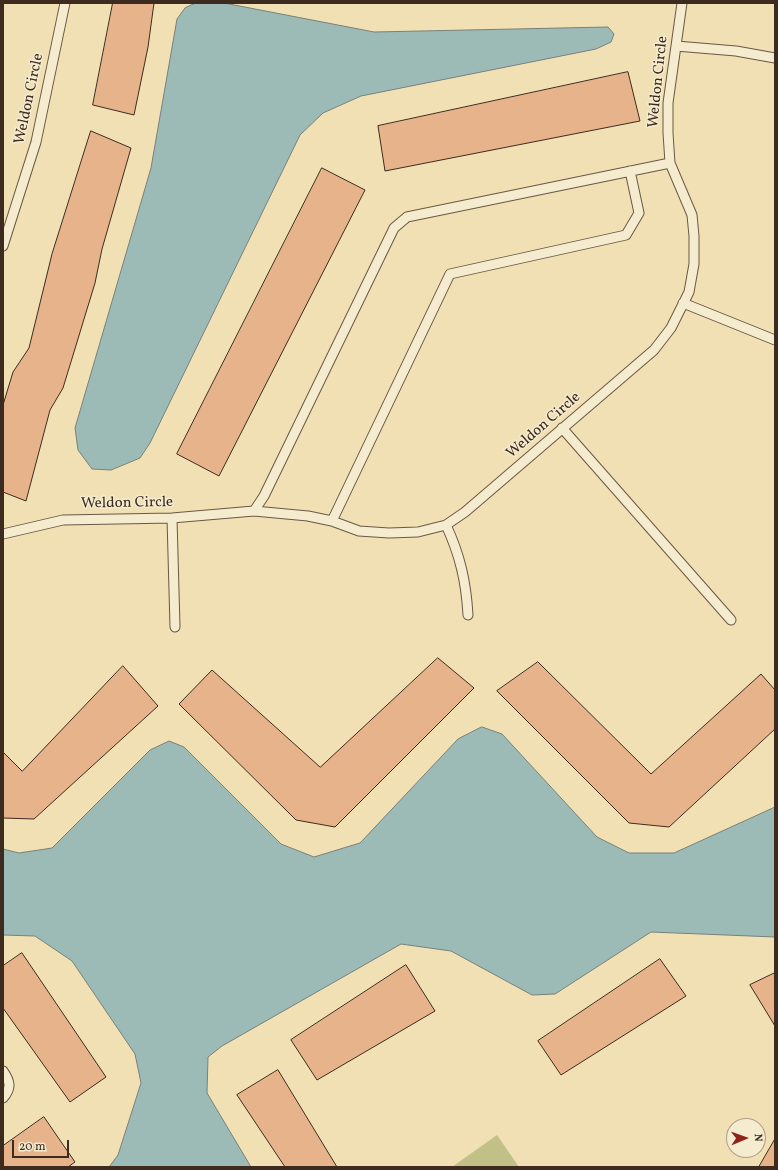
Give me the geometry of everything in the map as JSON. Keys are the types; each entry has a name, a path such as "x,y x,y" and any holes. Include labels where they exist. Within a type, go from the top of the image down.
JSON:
{"lane":[{"name":"Weldon Circle","path":"3,246 36,142 65,3"},
{"name":"Weldon Circle","path":"3,534 63,520 172,518 254,512 308,516 332,521 359,531 389,533 418,532 446,525 465,512 654,350 671,328 689,292 694,264 692,215 670,163 668,133 668,103 682,3"},
{"path":"676,46 736,51 775,58"},
{"path":"254,512 264,496 394,228 408,217 670,163"},
{"path":"332,521 450,274 626,235 639,213 630,172"},
{"path":"683,303 775,340"},
{"path":"562,428 731,620"},
{"path":"172,518 175,627"},
{"path":"446,525 461,561 467,592 468,615"},
{"path":"3,1071 9,1079 9,1092 3,1098"}],"shaded area":[{"path":"497,1135 519,1167 452,1167"}],"water":[{"path":"196,3 224,3 374,32 608,27 614,34 611,42 596,49 361,96 323,113 300,135 150,443 140,458 111,470 92,469 78,450 75,428 151,168 177,19 185,8"},
{"path":"482,727 502,734 597,837 629,853 674,853 775,807 775,937 651,932 555,994 532,995 451,951 401,944 222,1046 208,1057 207,1093 251,1167 109,1167 118,1155 141,1083 135,1054 72,961 35,936 3,935 3,849 19,853 52,848 150,750 169,741 184,747 281,844 314,857 360,843 458,739"}],"building":[{"path":"113,3 154,3 148,47 134,115 93,105"},
{"path":"628,72 640,121 385,171 378,126"},
{"path":"91,131 131,148 102,249 95,283 63,388 50,410 26,501 3,492 3,405 13,372 29,348 52,254"},
{"path":"322,168 365,190 219,476 177,454"},
{"path":"438,658 474,688 335,827 296,820 179,704 212,670 320,767"},
{"path":"538,662 651,774 761,674 775,690 775,729 669,827 629,823 497,691"},
{"path":"123,666 158,706 34,819 3,818 3,752 22,771"},
{"path":"22,953 106,1077 70,1102 3,1008 3,966"},
{"path":"660,959 686,996 561,1075 538,1041"},
{"path":"406,965 435,1011 317,1080 291,1040"},
{"path":"775,973 775,1026 750,985"},
{"path":"278,1070 337,1167 285,1167 237,1095"},
{"path":"44,1117 75,1162 68,1167 3,1167 3,1146"},
{"path":"775,1139 775,1167 759,1167 764,1158 766,1158 766,1155"}]}
